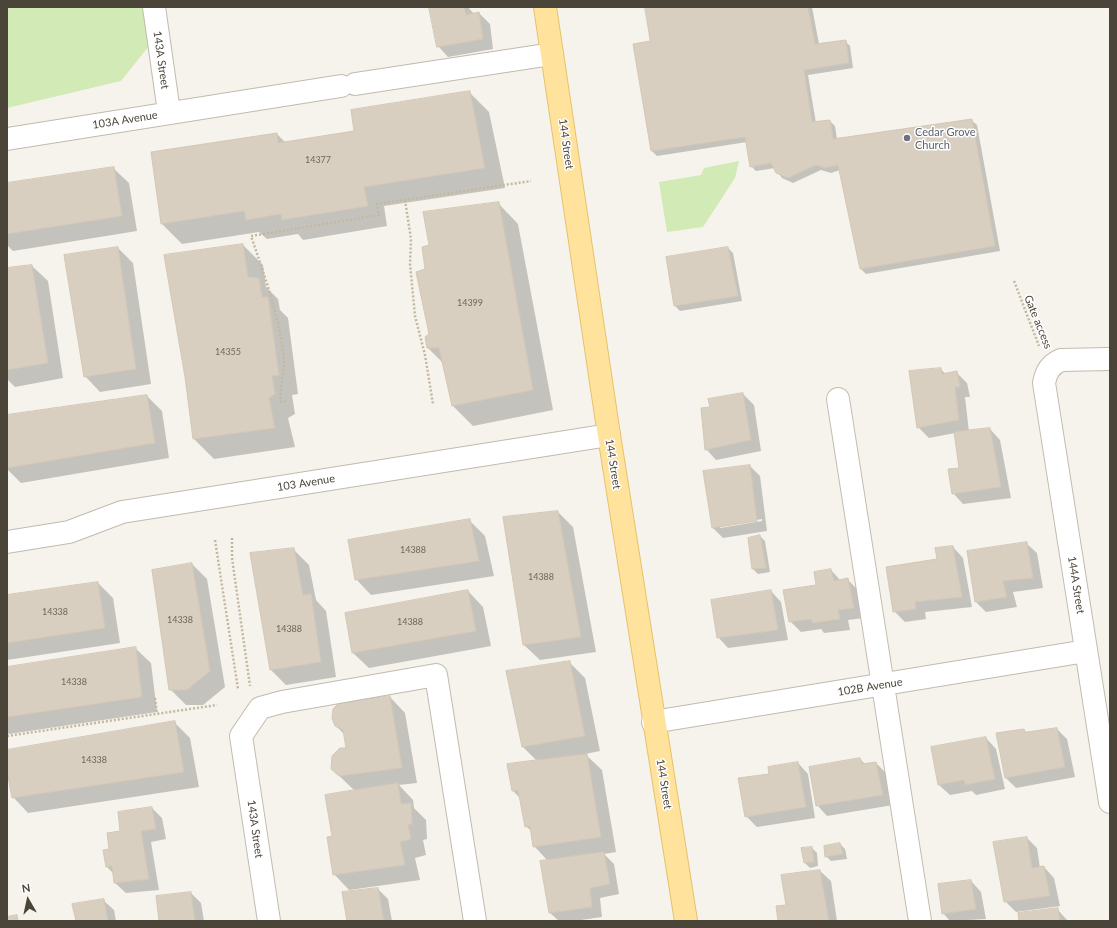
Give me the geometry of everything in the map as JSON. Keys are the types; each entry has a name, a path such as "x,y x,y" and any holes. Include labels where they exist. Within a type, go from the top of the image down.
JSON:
{"main road":[{"name":"144 Street","path":"545,7 653,722 686,921"}],"street":[{"name":"143A Street","path":"154,7 168,112"},
{"name":"103A Avenue","path":"7,139 168,112 244,102 552,54"},
{"path":"1049,368 1054,363 1061,360 1110,359"},
{"name":"144A Street","path":"1049,368 1044,383 1110,802"},
{"path":"838,399 920,921"},
{"name":"103 Avenue","path":"7,542 69,532 122,512 609,435"},
{"name":"102B Avenue","path":"653,722 1086,651"},
{"name":"143A Street","path":"269,921 241,736 260,708 282,702 436,675 475,921"}],"path":[{"path":"286,401 281,402 280,394 284,361 275,307 251,236 379,215 377,204 531,181"},
{"path":"405,200 411,239 410,264 415,316 425,355 433,404"},
{"name":"Gate access","path":"1014,281 1035,339 1049,368"},
{"path":"232,538 232,558 251,688"},
{"path":"215,540 238,689"},
{"path":"155,698 157,714"},
{"path":"7,736 217,705"}],"green space":[{"path":"7,7 142,7 149,46 121,81 7,108"},
{"path":"739,161 735,178 703,227 667,232 659,182 701,175 704,168"}],"building":[{"path":"429,7 464,7 466,15 479,12 483,39 437,47"},
{"name":"Cedar Grove Church","path":"645,7 808,7 815,44 846,40 849,63 804,70 812,122 830,120 833,139 972,119 995,246 860,269 838,165 825,168 816,165 788,178 776,173 771,163 750,167 745,137 651,151 633,44 650,41"},
{"path":"470,91 485,168 364,187 368,206 282,220 281,214 246,220 244,211 161,224 151,152 277,133 278,143 354,131 351,110"},
{"path":"114,167 122,216 7,234 7,183"},
{"path":"499,202 533,390 452,406 439,348 427,348 425,337 429,334 416,272 425,269 422,247 429,245 423,212"},
{"path":"243,244 248,277 259,278 262,297 268,297 279,375 272,376 275,394 269,398 275,428 193,439 185,377 164,255"},
{"path":"118,247 136,369 84,377 64,255"},
{"path":"728,247 738,296 674,306 666,257"},
{"path":"32,265 48,363 7,370 7,268"},
{"path":"941,368 942,374 957,371 960,387 955,387 959,420 917,428 909,371"},
{"path":"743,393 751,440 705,450 701,408 710,407 708,399"},
{"path":"147,395 155,443 7,468 7,415"},
{"path":"990,428 1001,487 952,494 948,469 959,468 954,432"},
{"path":"750,465 757,521 712,528 703,471"},
{"path":"558,511 581,637 523,645 503,517"},
{"path":"470,519 479,561 355,580 348,540"},
{"path":"760,535 766,568 752,569 748,538"},
{"path":"1027,542 1033,578 1003,581 1007,597 975,602 967,551"},
{"path":"953,546 962,597 915,602 916,609 893,612 886,567 937,559 935,548"},
{"path":"294,548 303,595 311,594 321,662 270,670 250,553"},
{"path":"192,563 210,671 187,690 169,690 152,570"},
{"path":"831,569 834,581 848,578 854,608 838,610 840,619 813,623 811,619 789,622 783,590 816,585 814,572"},
{"path":"98,582 105,628 7,643 7,595"},
{"path":"468,590 476,631 352,653 345,613"},
{"path":"771,590 778,630 717,638 711,600"},
{"path":"136,647 142,697 7,717 7,667"},
{"path":"570,661 585,736 522,747 506,671"},
{"path":"390,696 402,768 339,776 331,769 332,756 340,748 346,748 343,730 335,726 332,718 333,709 338,704"},
{"path":"175,721 184,772 12,798 7,771 7,750"},
{"path":"1057,728 1065,767 1005,778 996,733 1024,729 1025,732"},
{"path":"986,737 995,779 965,785 964,780 938,785 931,747"},
{"path":"587,754 601,837 533,847 530,826 525,827 518,790 512,791 507,764"},
{"path":"860,758 862,764 876,762 883,795 816,806 809,767"},
{"path":"798,762 806,807 745,817 738,778 769,774 768,767"},
{"path":"398,783 401,804 411,803 412,824 408,825 411,839 400,842 405,865 333,875 327,837 332,836 325,795"},
{"path":"152,807 156,829 141,831 149,879 114,883 112,866 106,867 103,850 109,849 107,833 120,831 118,812"},
{"path":"1027,837 1032,868 1044,866 1050,896 1004,902 993,842"},
{"path":"840,843 843,854 825,857 824,846"},
{"path":"812,847 814,862 804,863 801,848"},
{"path":"604,852 610,884 590,888 592,907 549,913 540,861"},
{"path":"820,870 829,921 778,921 776,906 786,905 781,875"},
{"path":"971,880 976,909 942,914 938,884"},
{"path":"378,888 384,921 347,921 342,892"},
{"path":"191,892 195,921 159,921 156,896"},
{"path":"104,899 108,921 76,921 72,904"},
{"path":"1058,908 1060,921 1019,921 1018,913"},
{"path":"17,915 18,921 7,921 7,917"}],"place":[{"name":"Cedar Grove Church","path":"907,138"}]}
